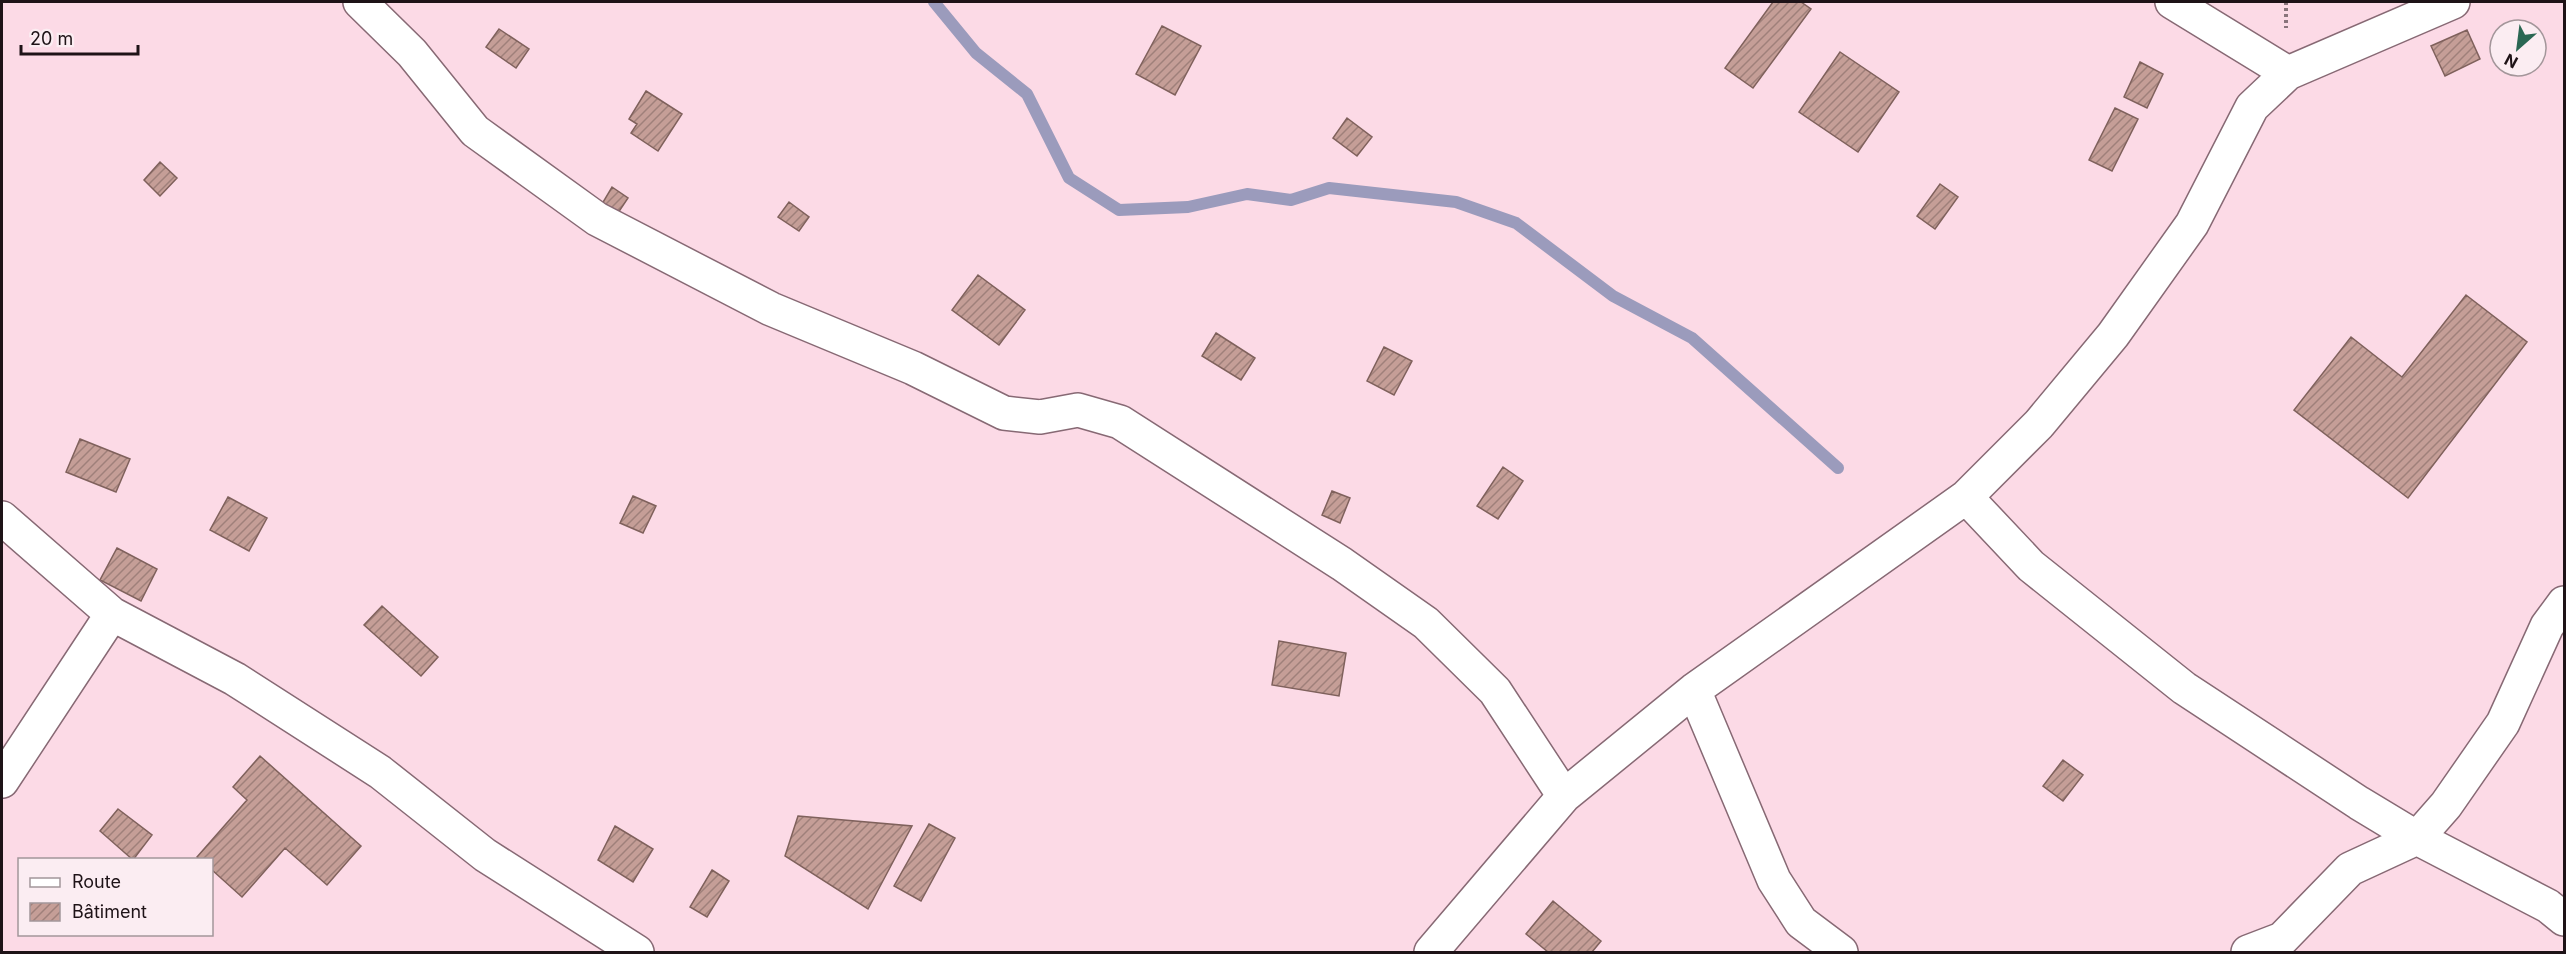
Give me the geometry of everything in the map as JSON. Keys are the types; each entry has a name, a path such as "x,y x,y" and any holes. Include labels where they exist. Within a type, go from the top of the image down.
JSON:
{"street":[{"path":"360,2 412,53 475,131 597,219 771,309 913,368 1004,413 1040,417 1078,410 1120,422 1342,564 1426,623 1495,691 1564,796"},
{"path":"2172,2 2288,74"},
{"path":"1431,952 1564,796 1694,690 1966,497 2039,424 2113,335 2192,224 2252,107 2288,74 2453,2"},
{"path":"1966,497 2031,566 2184,688 2280,753 2417,838 2548,906 2565,919"},
{"path":"2,518 112,614 235,679 370,766 486,855 637,952"},
{"path":"2248,952 2282,939 2324,893 2350,870 2417,838 2446,805 2503,723 2547,626 2565,603"},
{"path":"2,780 112,614"},
{"path":"1694,690 1774,880 1801,922 1841,952"}],"building":[{"path":"1773,2 1801,2 1811,9 1753,88 1725,68"},
{"path":"1162,26 1201,46 1175,95 1136,74"},
{"path":"499,29 529,49 516,68 486,47"},
{"path":"2467,30 2480,59 2445,76 2431,46"},
{"path":"1840,52 1899,92 1858,152 1799,112"},
{"path":"2140,62 2163,74 2147,108 2124,97"},
{"path":"646,91 682,114 658,151 631,133 637,124 629,119"},
{"path":"2115,108 2138,119 2112,171 2089,160"},
{"path":"1347,118 1372,137 1357,156 1333,138"},
{"path":"160,162 177,178 160,196 144,180"},
{"path":"1940,184 1958,197 1935,229 1917,216"},
{"path":"612,187 628,198 614,219 599,209"},
{"path":"789,202 809,217 799,231 778,217"},
{"path":"978,275 1025,310 999,345 952,310"},
{"path":"2466,295 2527,342 2408,498 2294,410 2351,337 2402,377"},
{"path":"1216,333 1255,358 1241,380 1202,356"},
{"path":"1384,347 1412,361 1394,395 1367,381"},
{"path":"80,439 130,459 116,492 66,472"},
{"path":"1503,467 1523,481 1498,519 1477,506"},
{"path":"1332,491 1350,498 1340,523 1322,515"},
{"path":"633,496 656,506 643,533 620,523"},
{"path":"228,497 267,518 249,551 210,530"},
{"path":"117,548 157,569 141,601 100,580"},
{"path":"382,606 438,657 421,676 364,625"},
{"path":"1279,641 1346,653 1339,696 1272,685"},
{"path":"260,756 361,846 327,885 285,848 242,897 213,871 213,858 197,857 247,800 233,787"},
{"path":"2063,760 2083,775 2063,801 2043,786"},
{"path":"118,809 152,835 135,858 131,858 100,831"},
{"path":"798,816 912,826 868,909 785,856"},
{"path":"929,824 955,838 921,901 894,886"},
{"path":"615,826 653,849 633,882 598,860"},
{"path":"712,870 729,881 707,917 690,907"},
{"path":"1553,901 1601,941 1592,952 1548,952 1526,934"}],"waterway":[{"path":"934,2 976,53 1027,94 1069,178 1119,210 1188,207 1247,194 1291,200 1329,188 1456,202 1516,223 1613,296 1692,338 1838,468"}]}
